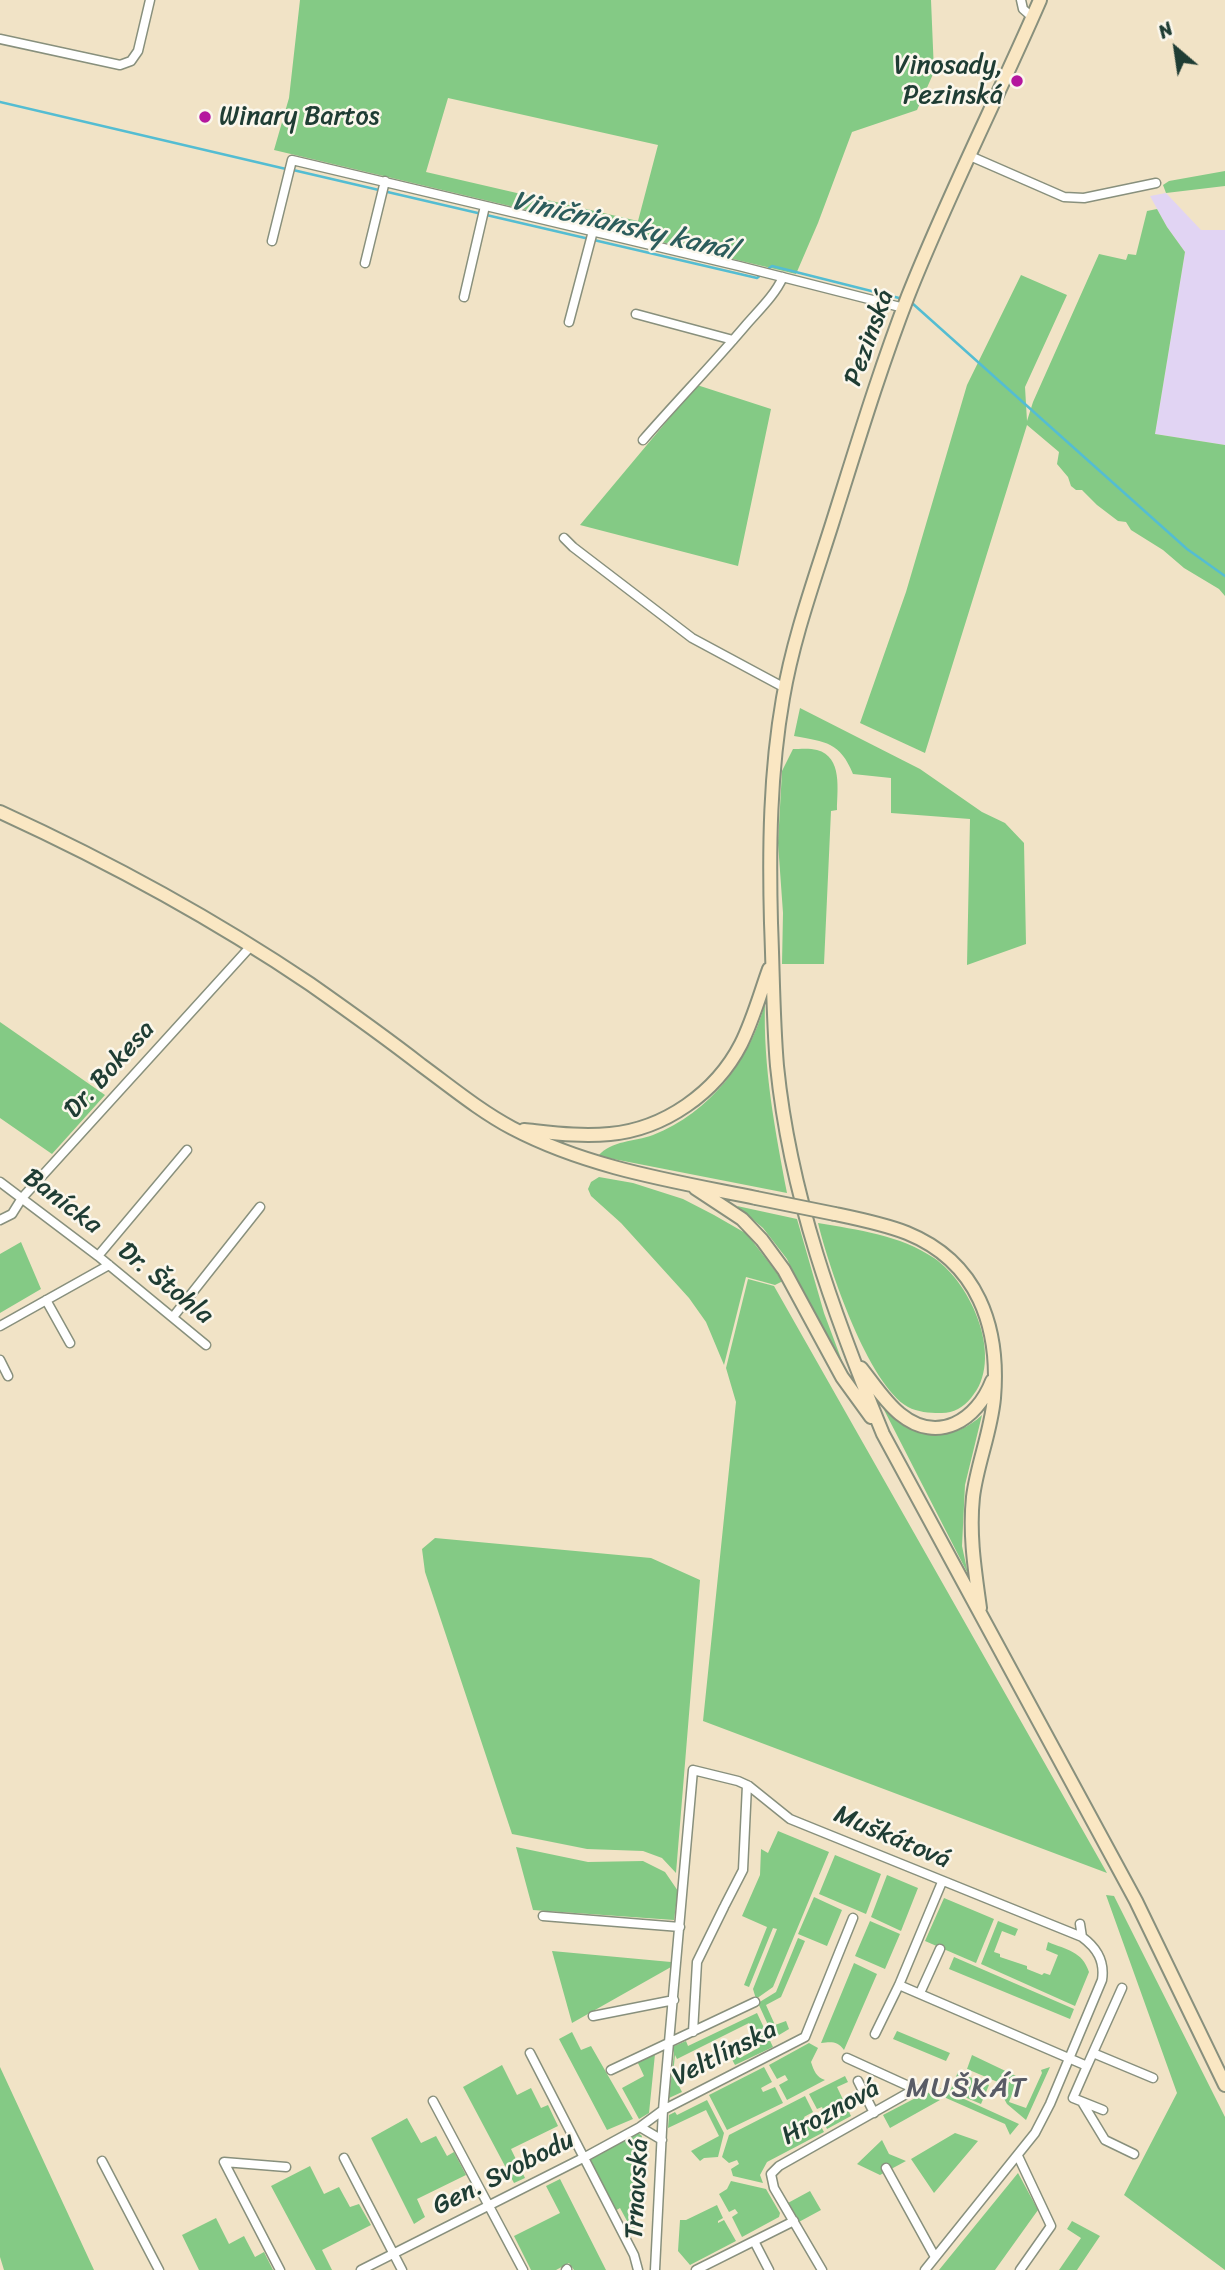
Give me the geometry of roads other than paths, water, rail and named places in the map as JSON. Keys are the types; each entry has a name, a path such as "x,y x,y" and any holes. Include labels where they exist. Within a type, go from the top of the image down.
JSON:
{"main road":[{"name":"Pezinská","path":"883,1434 851,1356 809,1232 788,1135 778,1068 772,958 770,839 773,791 785,688 854,453 906,302 1040,0"},
{"path":"0,813 128,875 251,946 384,1037 477,1107 513,1129 579,1157 689,1184 868,1221 909,1234 955,1265 974,1288 985,1311 993,1339 994,1401 977,1472 972,1515 972,1543 981,1615"},
{"path":"513,1129 565,1134 611,1134 642,1128 682,1109 709,1086 740,1046 772,958"},
{"path":"689,1184 742,1219 762,1240 784,1270 842,1377 883,1434 1132,1894 1225,2085"},
{"path":"851,1356 894,1409 903,1416 929,1426 952,1425 970,1416 986,1396 995,1367"}],"street":[{"path":"0,39 120,65 131,61 138,51 150,0"},
{"path":"1021,0 1023,9 1032,16"},
{"path":"970,156 1064,197 1084,198 1156,183"},
{"path":"272,241 292,160 783,277 906,302"},
{"path":"365,263 386,181"},
{"path":"464,297 485,206"},
{"path":"569,322 593,231"},
{"path":"643,440 718,359 783,277"},
{"path":"636,314 733,340"},
{"path":"564,538 692,638 785,688"},
{"name":"Dr. Bokesa","path":"0,1220 12,1214 22,1198 251,946"},
{"path":"98,1256 187,1150"},
{"name":"Banícka","path":"0,1182 98,1256"},
{"path":"173,1317 260,1207"},
{"name":"Dr. Štohla","path":"98,1256 206,1345"},
{"path":"0,1326 109,1265"},
{"path":"46,1300 70,1343"},
{"path":"0,1360 8,1376"},
{"name":"Muškátová","path":"693,1770 747,1785 790,1819 1082,1937"},
{"name":"Trnavská","path":"655,2270 663,2110 693,1770"},
{"path":"693,2032 697,1962 743,1870 747,1785"},
{"path":"875,2034 899,1985 942,1882"},
{"path":"543,1916 680,1927"},
{"name":"Veltlínska","path":"663,2110 805,2036 853,1918"},
{"path":"925,2270 1018,2157 1041,2123 1102,1980 1103,1963 1091,1944 1082,1937 1080,1924"},
{"path":"920,1993 940,1949"},
{"path":"899,1985 1087,2066"},
{"path":"1102,2110 1073,2098 1122,1988"},
{"path":"593,2016 674,2000"},
{"path":"611,2070 755,2002"},
{"path":"530,2053 634,2255 638,2270"},
{"path":"1093,2053 1153,2078"},
{"name":"Hroznová","path":"794,2221 774,2188 771,2174 779,2166 915,2090 847,2058"},
{"path":"858,2081 874,2112"},
{"path":"433,2101 523,2270"},
{"path":"1082,2102 1105,2140 1134,2154"},
{"name":"Gen. Svobodu","path":"361,2270 585,2157 640,2127 663,2110"},
{"path":"640,2127 662,2140"},
{"path":"1018,2157 1051,2226 1020,2270"},
{"path":"344,2158 402,2270"},
{"path":"102,2161 159,2270"},
{"path":"280,2270 224,2162 286,2167"},
{"path":"886,2168 935,2257"},
{"path":"696,2270 794,2221 822,2270"},
{"path":"754,2241 769,2270"}],"waterway":[{"name":"Viničniansky kanál","path":"0,102 286,169"},
{"name":"Viničniansky kanál","path":"293,170 757,278 762,274"},
{"name":"Viničniansky kanál","path":"768,269 772,266 903,299"},
{"name":"Viničniansky kanál","path":"912,303 1187,549 1225,576"}],"place":[{"name":"Vinosady, Pezinská","path":"1017,81"},
{"name":"Winary Bartos","path":"205,117"}],"district":[{"name":"MUŠKÁT","path":"967,2089"}]}
